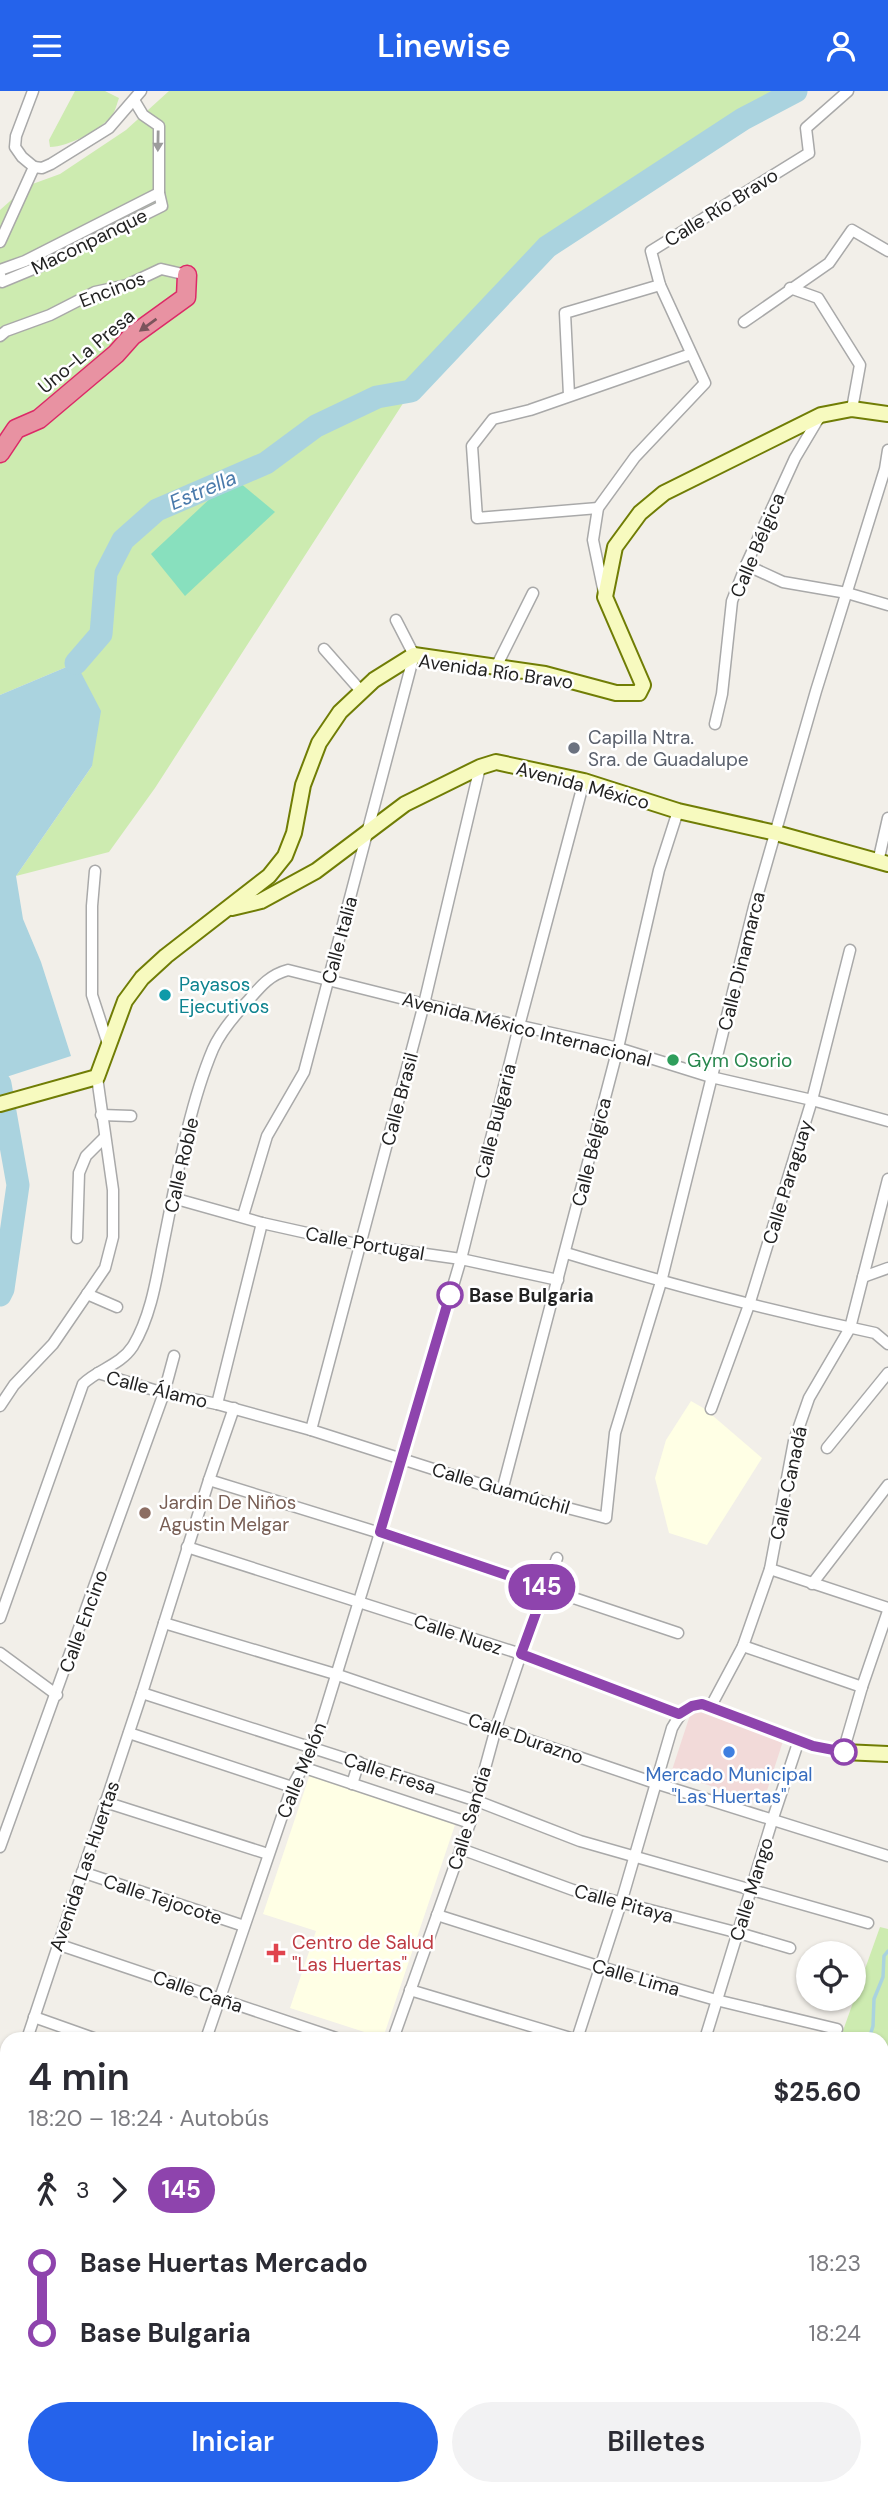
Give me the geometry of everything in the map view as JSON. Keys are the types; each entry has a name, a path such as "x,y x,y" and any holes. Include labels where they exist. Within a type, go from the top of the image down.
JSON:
{"highway":[{"name":"Uno-La Presa","path":"0,453 16,429 39,419 116,354 132,336 186,297 187,275"}],"street":[{"path":"33,91 16,136 15,147 34,167 41,168 110,128 137,95"},
{"name":"Calle Río Bravo","path":"597,508 635,457 705,383 660,285 651,251 809,153 806,128 848,91"},
{"name":"Maconpanque","path":"0,272 2,282 43,265 162,206 159,193 159,126 143,115 137,95"},
{"path":"0,242 4,224 34,167"},
{"path":"744,322 829,263 852,230 888,251"},
{"name":"Encinos","path":"2,330 50,315 95,292 127,285 161,269 187,275"},
{"path":"569,395 565,313 660,285"},
{"path":"790,288 818,299 860,365 852,409"},
{"path":"605,597 593,540 597,508 477,518 472,446 494,419 530,410 691,354"},
{"path":"605,597 615,547 640,513 664,493 821,415 852,409 888,414"},
{"name":"Calle Bélgica","path":"715,725 722,694 732,601 795,457 821,415"},
{"name":"Calle Dinamarca","path":"606,1518 615,1433 661,1282 754,907 816,691 886,468 888,450"},
{"path":"746,565 783,582 847,593 888,605"},
{"path":"496,667 533,593"},
{"name":"Avenida Río Bravo","path":"0,1406 14,1385 53,1344 105,1268 113,1237 113,1190 97,1077 125,1001 142,978 166,956 269,876 285,856 294,833 303,785 319,743 340,712 374,680 414,655 545,674 616,693 639,694 643,685 605,597"},
{"path":"396,620 414,655"},
{"path":"324,649 361,691"},
{"name":"Calle Italia","path":"243,1216 267,1136 304,1072 414,655"},
{"name":"Avenida México","path":"227,909 261,901 316,871 405,804 480,767 496,762 584,781 678,811 883,863"},
{"name":"Calle Brasil","path":"310,1430 424,1004 480,767"},
{"name":"Calle Bulgaria","path":"402,1459 461,1259 584,781"},
{"name":"Calle Bélgica","path":"502,1492 618,1048 659,870 678,811"},
{"path":"883,863 888,818"},
{"path":"95,871 92,906 92,995 108,1044"},
{"name":"Calle Paraguay","path":"711,1409 749,1305 812,1100 850,950"},
{"name":"Avenida México Internacional","path":"288,970 618,1048 711,1077 888,1121"},
{"name":"Calle Roble","path":"98,1373 118,1362 132,1346 154,1291 197,1097 214,1047 240,1010 268,978 288,970"},
{"path":"0,1104 97,1077"},
{"path":"101,1115 131,1116"},
{"path":"76,1238 79,1173 86,1156 104,1137"},
{"name":"Calle Canadá","path":"711,1706 743,1646 770,1569 794,1441 809,1398 850,1328 888,1179"},
{"name":"Calle Portugal","path":"173,1198 262,1223 361,1245 461,1259 558,1280"},
{"path":"218,1404 262,1223"},
{"path":"566,1253 749,1305 875,1333 888,1329"},
{"path":"863,1277 888,1268"},
{"path":"87,1294 117,1307"},
{"path":"875,1333 888,1344"},
{"name":"Calle Encino","path":"0,1847 57,1695 164,1393 174,1356"},
{"name":"Calle Álamo","path":"0,1618 82,1384 98,1373 164,1393 234,1408"},
{"path":"827,1448 888,1373"},
{"name":"Calle Guamúchil","path":"234,1408 502,1492 606,1518"},
{"name":"Avenida Las Huertas","path":"29,2032 234,1408"},
{"name":"Calle Melón","path":"208,2032 292,1787 314,1748 402,1459"},
{"path":"209,1480 380,1532 678,1633"},
{"path":"812,1584 888,1485"},
{"name":"Calle Nuez","path":"187,1547 521,1654 679,1714"},
{"name":"Calle Sandia","path":"395,2032 470,1823 496,1728 557,1558"},
{"path":"770,1569 888,1609 844,1752"},
{"name":"Calle Durazno","path":"164,1623 335,1674 655,1783 888,1856"},
{"path":"743,1646 862,1687"},
{"path":"0,1653 57,1695"},
{"name":"Calle Fresa","path":"142,1693 477,1801 580,1841 753,1888 868,1923"},
{"path":"578,2032 636,1855 672,1728 679,1714 692,1706 702,1704 823,1749 888,1754"},
{"path":"129,1733 292,1787"},
{"name":"Calle Mango","path":"707,2032 799,1740"},
{"path":"352,1784 359,1762"},
{"path":"302,1767 470,1823"},
{"path":"105,1803 268,1854"},
{"name":"Calle Pitaya","path":"461,1849 573,1890 790,1948"},
{"name":"Calle Tejocote","path":"82,1872 244,1926"},
{"name":"Calle Lima","path":"437,1915 716,2000 837,2029"},
{"name":"Calle Caña","path":"57,1944 318,2032"},
{"path":"410,1990 552,2032"},
{"path":"34,2017 76,2032"},
{"path":"0,2288 0,2323"}],"shaded area":[{"path":"691,1401 705,1409 762,1458 707,1545 669,1533 655,1478 666,1440"},
{"name":"Mercado Municipal \"Las Huertas\"","path":"692,1709 784,1738 763,1803 671,1773"},
{"path":"311,1771 457,1819 385,2032 364,2032 290,2008 316,1931 263,1914"}],"green space":[{"path":"75,91 105,91 119,98 113,114 93,131 75,141 50,147 49,140"},
{"path":"169,91 796,91 743,119 547,247 411,391 155,788 109,852 16,876 92,766 76,663 0,695 0,210 27,186 60,174 126,130"},
{"path":"233,477 275,512 185,596 151,554"},
{"path":"880,1927 888,1929 888,2032 842,2032 850,2011 866,2011 866,1966"}],"water":[{"path":"76,663 101,711 92,766 16,876 23,919 41,962 71,1056 0,1079 0,695"}],"waterway":[{"name":"Estrella","path":"76,663 101,634 106,573 123,540 157,510 266,463 316,426 377,397 411,391 547,247 743,119 796,91"},
{"path":"0,1084 18,1185 0,1295"},
{"path":"871,2032 874,1999 883,1977 884,1956 888,1951"}],"bus line":[{"name":"145","path":"450,1295 380,1532 545,1588 521,1654 679,1714 692,1706 711,1706 813,1746 844,1752"}],"place":[{"name":"Capilla Ntra. Sra. de Guadalupe","path":"574,748"},
{"name":"Payasos Ejecutivos","path":"165,995"},
{"name":"Gym Osorio","path":"673,1060"},
{"name":"Base Bulgaria","path":"450,1295"},
{"name":"Jardin De Niños Agustin Melgar","path":"145,1513"},
{"name":"Mercado Municipal \"Las Huertas\"","path":"729,1752"},
{"name":"Centro de Salud \"Las Huertas\"","path":"276,1953"}]}
